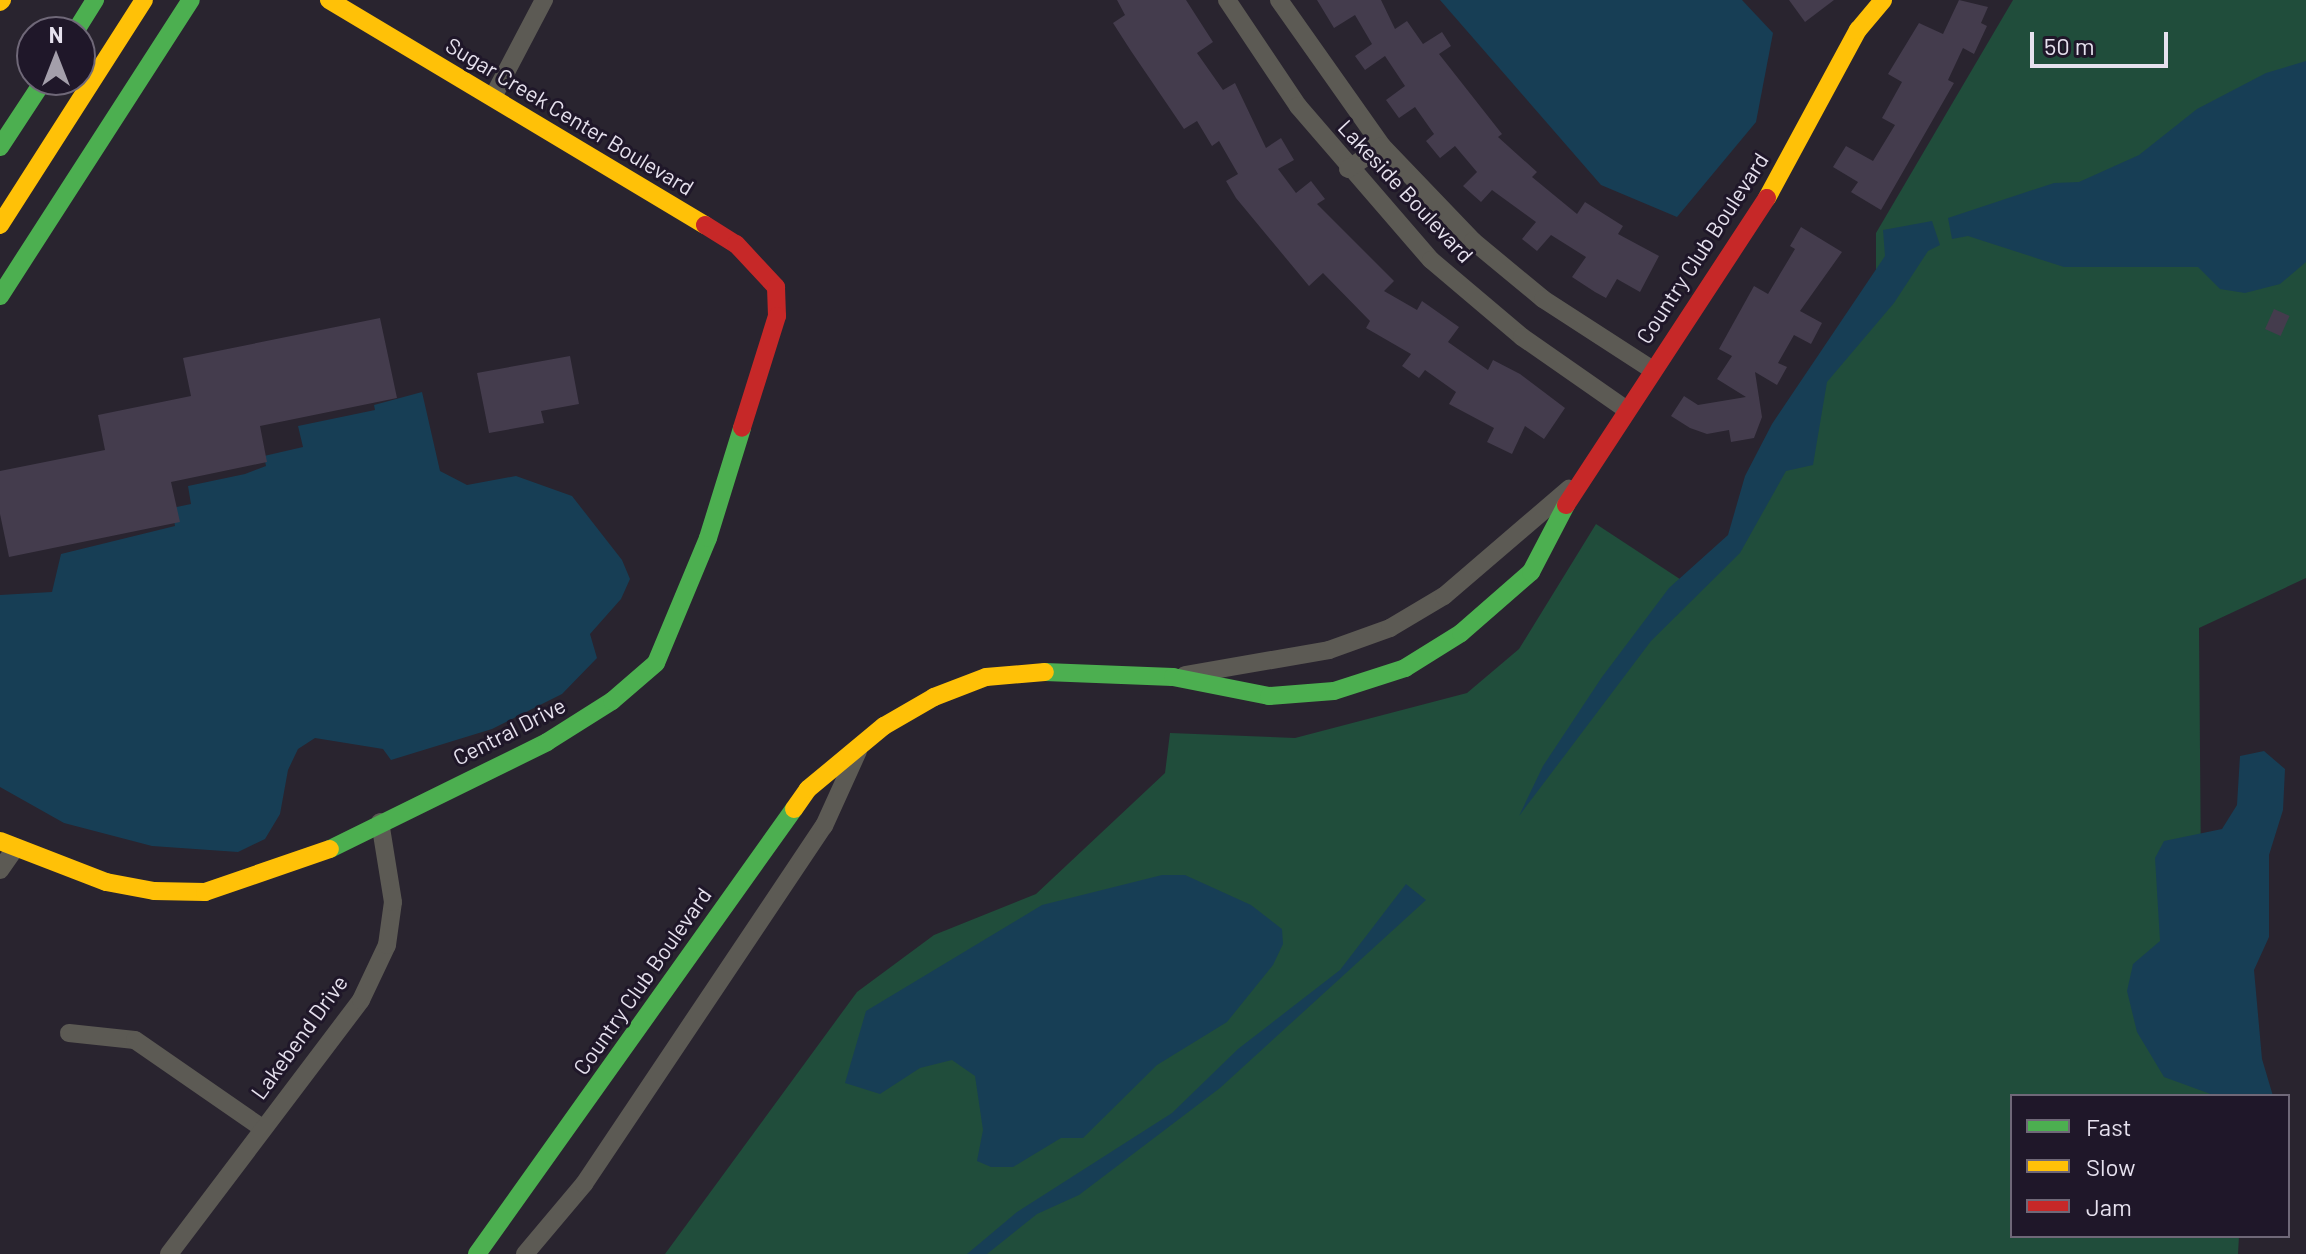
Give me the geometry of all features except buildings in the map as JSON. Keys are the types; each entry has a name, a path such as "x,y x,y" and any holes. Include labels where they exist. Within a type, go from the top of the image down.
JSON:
{"main road":[{"path":"0,225 144,0"},
{"path":"0,296 191,0"},
{"name":"Sugar Creek Center Boulevard","path":"329,0 736,244 776,287"},
{"name":"Country Club Boulevard","path":"477,1254 808,789 884,726 934,697 986,677 1034,672 1173,677 1269,696 1334,691 1405,668 1461,633 1531,572 1580,479 1624,408 1775,186 1858,30 1883,0"},
{"path":"0,147 33,96"},
{"name":"Central Drive","path":"7,845 106,882 154,891 205,892 317,856 380,822 547,742 612,701 656,663 708,538 777,316 776,287"}],"street":[{"path":"493,97 544,0"},
{"name":"Lakeside Boulevard","path":"1227,0 1298,106 1348,169 1431,260 1522,337 1624,408"},
{"name":"Lakeside Boulevard","path":"1279,0 1382,146 1508,270 1543,299 1651,369"},
{"path":"1348,169 1382,146"},
{"name":"Country Club Boulevard","path":"1173,677 1329,650 1390,628 1444,596 1580,479"},
{"name":"Country Club Boulevard","path":"525,1254 584,1184 824,826 859,748"},
{"name":"Lakebend Drive","path":"169,1254 361,1000 387,945 393,902 380,822"},
{"path":"0,870 7,845"},
{"path":"69,1033 135,1040 262,1128"}],"green space":[{"path":"2013,0 2306,0 2306,578 2199,628 2201,875 2245,1094 2010,1094 2010,1238 2239,1238 2238,1254 665,1254 857,992 934,935 1036,894 1165,773 1170,733 1295,738 1467,693 1519,649 1596,524 1692,587 1742,533 1876,284 1876,233"}],"water":[{"path":"1440,0 1742,0 1773,33 1756,122 1677,217 1601,185"},
{"path":"2306,61 2306,262 2280,284 2245,293 2220,289 2198,267 2064,267 1968,236 1952,239 1948,218 2054,183 2079,182 2139,155 2197,109 2266,73"},
{"path":"1932,221 1940,245 1928,251 1894,303 1827,382 1813,465 1786,471 1740,553 1651,641 1519,816 1543,766 1602,677 1669,588 1728,535 1745,476 1772,424 1885,256 1883,230"},
{"path":"422,392 440,471 467,485 516,476 572,496 622,560 630,579 621,599 590,634 597,658 562,694 492,729 391,760 383,749 315,738 298,749 288,770 280,814 265,839 238,852 152,846 64,823 0,787 0,595 52,592 61,554 175,526 172,508 191,504 188,486 245,474 266,466 264,456 303,447 298,426 375,410 374,405"},
{"path":"2264,751 2285,769 2283,810 2269,855 2269,937 2254,970 2262,1059 2272,1094 2211,1094 2164,1077 2137,1032 2127,991 2133,964 2160,941 2155,858 2164,841 2222,829 2237,805 2240,756"},
{"path":"1162,875 1185,875 1251,905 1282,929 1283,944 1273,965 1227,1022 1157,1065 1083,1138 1061,1138 1013,1167 991,1167 977,1161 983,1130 975,1076 952,1060 920,1068 880,1094 845,1083 866,1011 1042,905"},
{"path":"1406,884 1426,900 1220,1088 1079,1195 1037,1214 987,1254 967,1254 1017,1212 1172,1113 1238,1049 1340,970"}],"traffic: fast":[{"path":"85,16 95,0"},
{"path":"0,296 191,0"},
{"path":"0,147 33,96"},
{"path":"330,849 547,742 612,701 656,663 708,538 742,428"},
{"path":"1045,672 1173,677 1269,696 1334,691 1405,668 1461,633 1531,572 1566,505"},
{"path":"477,1254 794,809"}],"traffic: slow":[{"path":"0,225 144,0"},
{"path":"329,0 705,225"},
{"path":"1767,198 1858,30 1883,0"},
{"path":"794,809 808,789 884,726 934,697 986,677 1045,672"},
{"path":"0,841 106,882 154,891 205,892 330,849"}],"traffic: jam":[{"path":"1566,505 1767,198"},
{"path":"705,225 736,244 776,287 777,316 742,428"}]}
